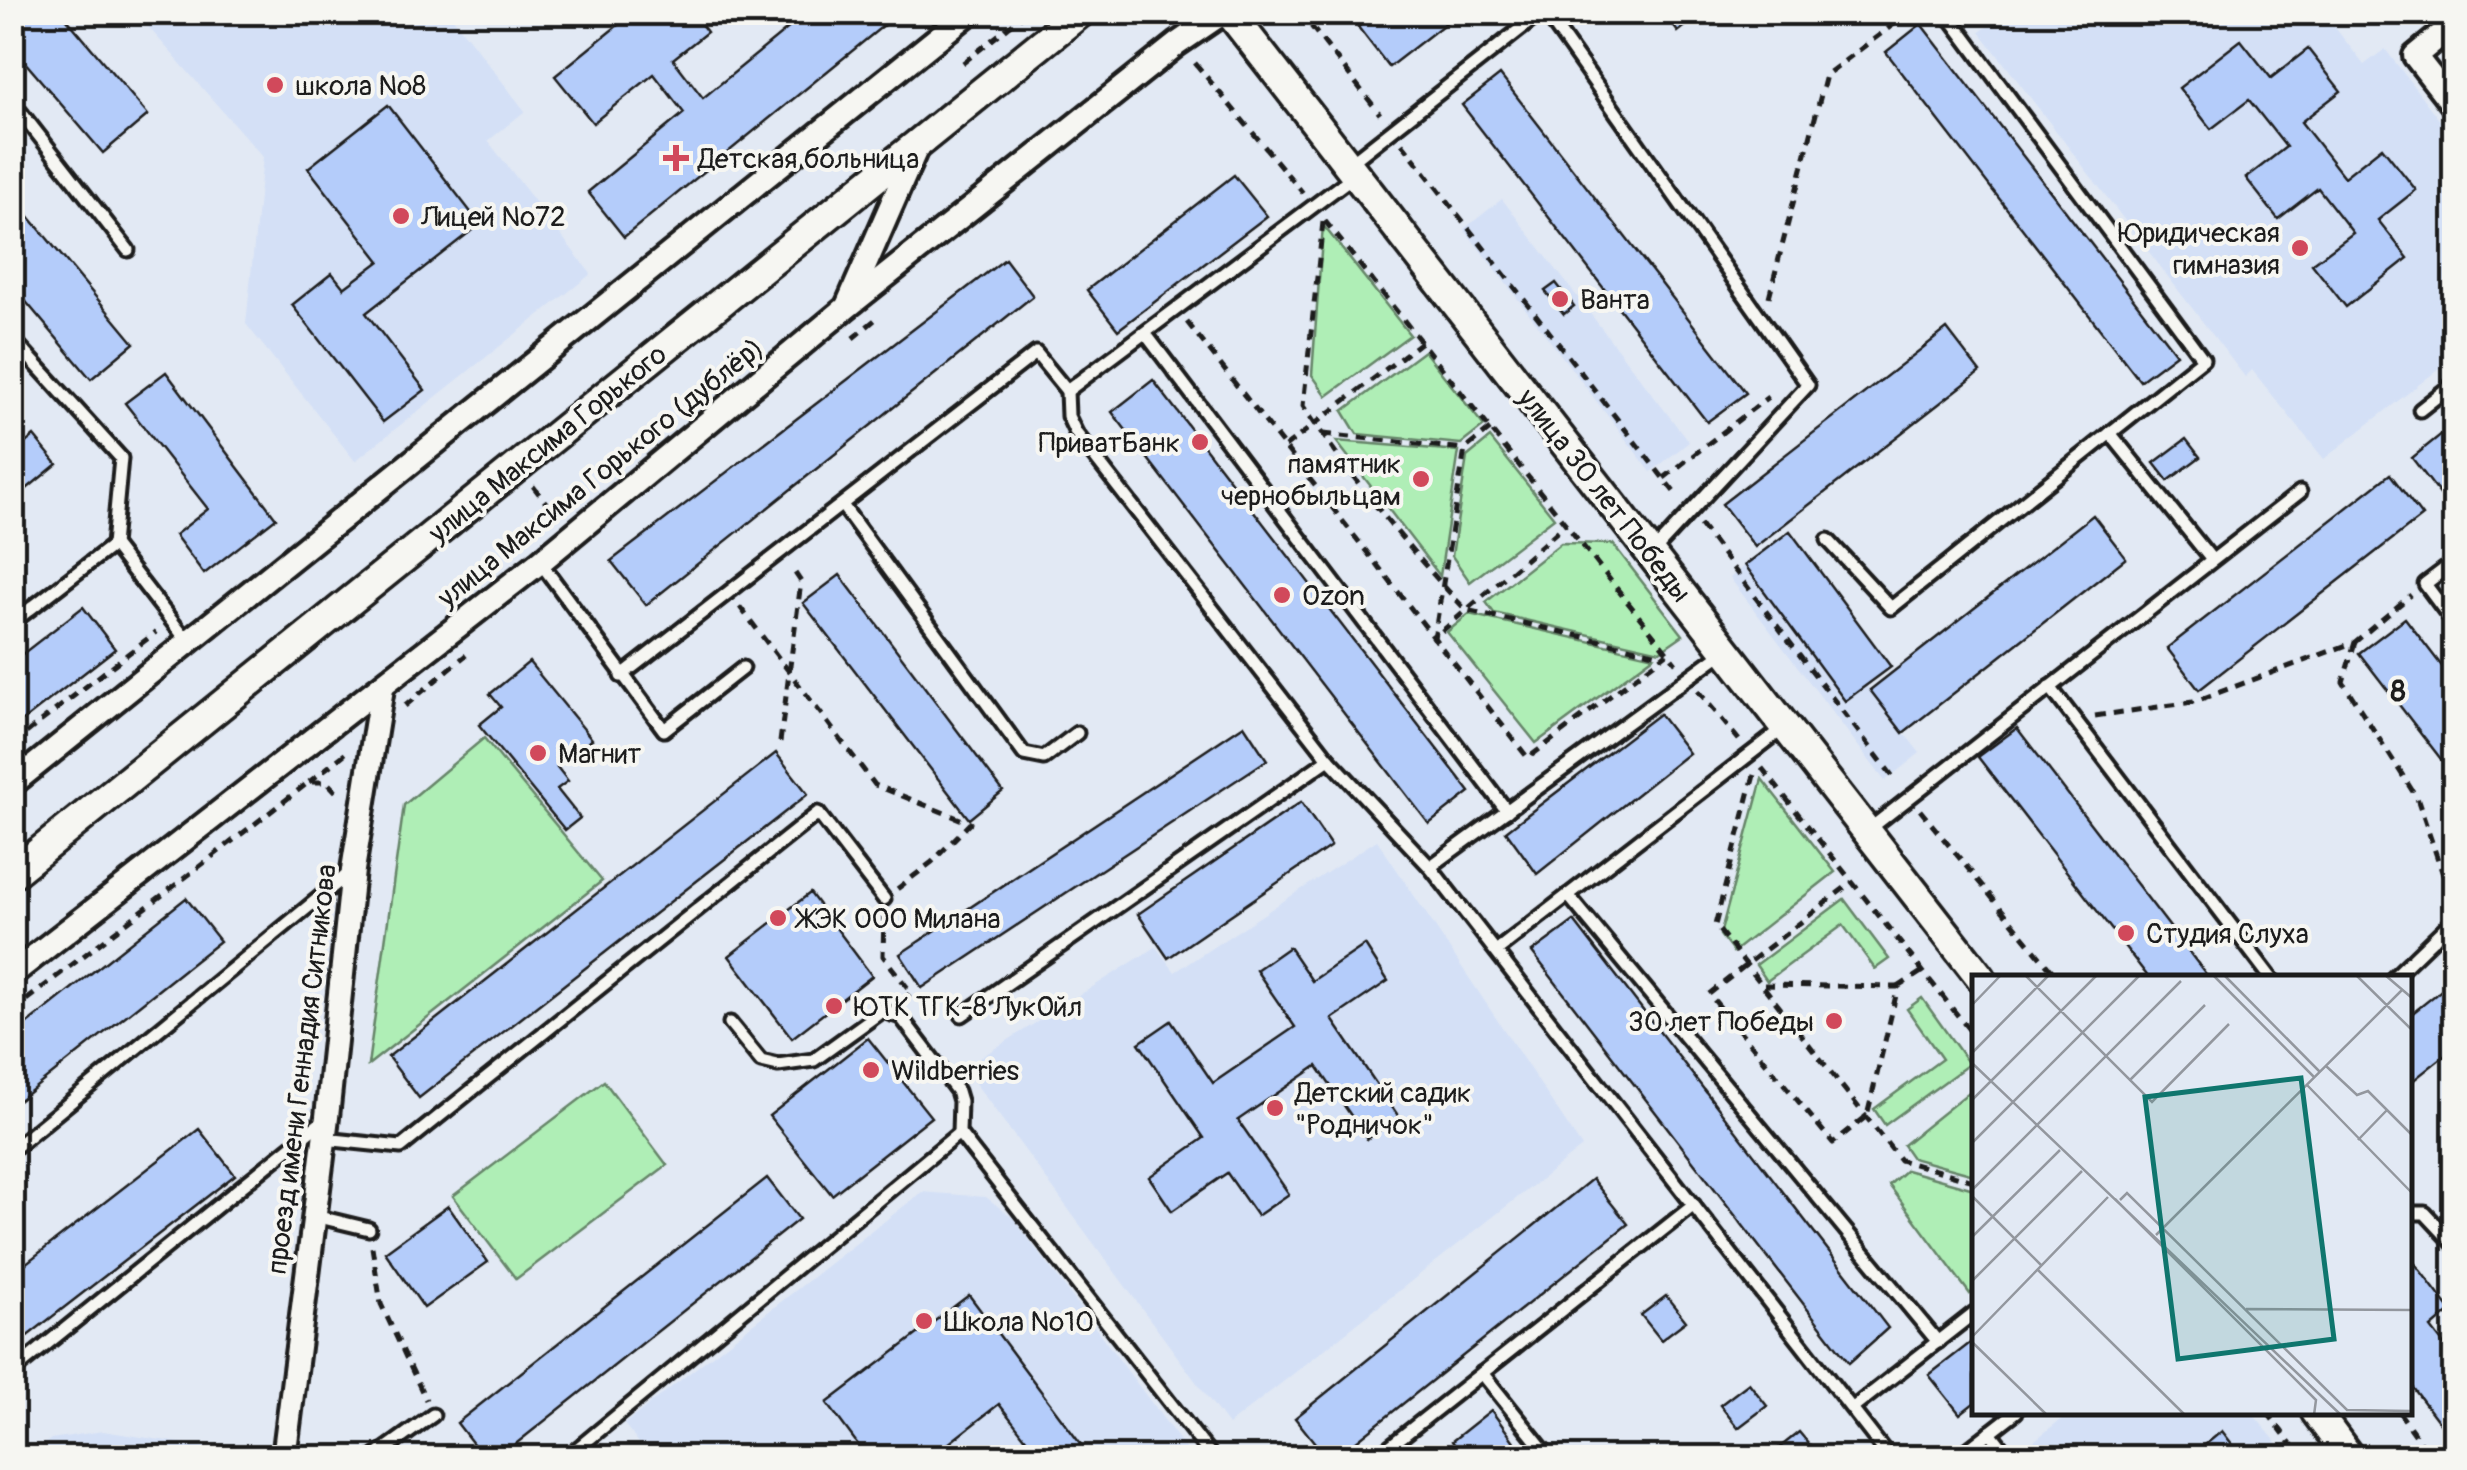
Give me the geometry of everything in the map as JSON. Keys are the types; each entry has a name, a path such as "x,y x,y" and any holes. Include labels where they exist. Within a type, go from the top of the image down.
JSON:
{"street":[{"name":"улица Максима Горького","path":"12,874 1080,12"},
{"name":"улица 30 лет Победы","path":"1227,12 1979,975"},
{"name":"улица Максима Горького (дублёр)","path":"12,974 540,562 847,308 1177,44 1227,12"},
{"path":"12,784 964,15"},
{"path":"2454,24 2415,56 2454,106"},
{"path":"847,308 920,142"},
{"name":"проезд имени Геннадия Ситникова","path":"284,1458 326,1128 353,870 382,688"},
{"path":"2318,1415 2350,1458"}],"lane":[{"path":"1067,391 1313,206 1392,130 1544,12 1808,386 1652,554"},
{"path":"1828,540 1891,608 2202,360 1946,12"},
{"path":"12,101 128,250"},
{"path":"1144,333 1507,811"},
{"path":"12,338 120,458 113,545 188,642"},
{"path":"622,676 1036,354 1067,391 1068,416 1076,433 1330,758 1430,867 1890,1458"},
{"path":"2420,410 2454,383"},
{"path":"2110,434 2212,560"},
{"path":"1866,831 2300,492"},
{"path":"842,505 1024,754 1044,758 1077,732"},
{"path":"12,624 113,545"},
{"path":"540,562 664,730 743,668"},
{"path":"2454,562 2425,584 2454,623"},
{"path":"1430,867 1726,650"},
{"path":"2050,687 2270,975"},
{"path":"1496,951 1786,727"},
{"path":"962,1015 1330,758"},
{"path":"12,1372 326,1128 401,1147 818,813 884,899"},
{"path":"12,1150 353,870"},
{"path":"1568,895 1938,1342"},
{"path":"2396,975 2454,918"},
{"path":"730,1023 762,1061 778,1064 814,1060 882,1012 892,1012 901,1018 958,1091 959,1133 1213,1458"},
{"path":"566,1458 959,1133"},
{"path":"1375,1458 1694,1204"},
{"path":"2412,1213 2425,1213 2454,1245"},
{"path":"315,1216 369,1229"},
{"path":"1853,1408 1972,1315"},
{"path":"1482,1373 1550,1458"},
{"path":"373,1458 434,1415"},
{"path":"1956,1458 2012,1415"},
{"path":"1990,1432 2010,1458"}],"path":[{"path":"963,63 1027,12"},
{"path":"1300,12 1910,798 2056,975"},
{"path":"1762,322 1826,76 1910,12"},
{"path":"1194,62 1324,219 1666,654 1750,754"},
{"path":"1324,219 1302,406 1314,424 1466,610 1666,654"},
{"path":"1176,309 1528,758 1666,654"},
{"path":"1284,448 1421,342"},
{"path":"1664,478 1772,394"},
{"path":"1434,638 1465,449 1490,429"},
{"path":"1322,434 1465,449"},
{"path":"1434,638 1566,524"},
{"path":"780,742 801,582 796,573"},
{"path":"2074,719 2193,702 2355,642 2425,584"},
{"path":"729,592 874,785 970,824 932,862 884,899 883,956 912,992 892,1012"},
{"path":"2355,642 2343,682 2417,798 2454,908"},
{"path":"1972,1033 1757,762 1715,924 1900,1160 1972,1180"},
{"path":"12,1011 309,782 326,782 338,790 343,802"},
{"path":"1852,882 1709,994 1833,1143 1866,1116 1898,987"},
{"path":"1764,985 1898,987 1923,971"},
{"path":"369,1229 380,1304 434,1415"},
{"path":"2270,1415 2302,1458"},
{"path":"2400,1415 2432,1458"}],"shaded area":[{"name":"Юридическая гимназия","path":"2323,12 2364,65 2385,49 2454,139 2454,357 2324,459 2252,370 2245,377 1980,32 2005,13"},
{"name":"Лицей №72","path":"136,13 449,13 525,111 488,141 591,274 355,461 246,324 263,157"},
{"path":"1502,199 1689,442 1651,472 1464,229"},
{"path":"1745,565 1844,700 1866,685 1920,753 1885,781 1730,578"},
{"name":"Детский садик \"Родничок\"","path":"1377,840 1582,1147 1228,1425 964,1068 1156,947 1175,972"},
{"name":"Школа №10","path":"922,1192 986,1197 1013,1218 1192,1457 650,1457 624,1424"},
{"path":"2066,1415 2254,1415 2289,1457 2013,1458"},
{"path":"103,1431 264,1457 28,1457 51,1439"}],"green space":[{"path":"1323,225 1410,335 1327,396 1312,375"},
{"path":"1424,351 1484,426 1461,444 1357,434 1343,411"},
{"path":"1490,438 1554,518 1470,582 1452,556 1467,457"},
{"path":"1336,441 1459,451 1440,576"},
{"path":"1561,543 1613,544 1683,635 1660,651 1494,613 1486,602"},
{"path":"1469,614 1654,656 1536,743 1447,632"},
{"path":"484,738 602,881 368,1065 404,805"},
{"path":"1762,779 1835,872 1733,952 1720,935"},
{"path":"1844,899 1889,959 1875,969 1843,925 1767,981 1756,965"},
{"path":"1922,998 1969,1064 1885,1125 1874,1109 1942,1059 1907,1009"},
{"path":"604,1081 667,1165 516,1279 453,1196"},
{"path":"1972,1090 1972,1174 1912,1158 1903,1145"},
{"path":"1906,1170 1972,1188 1970,1294 1889,1185"}],"building":[{"path":"12,12 61,12 148,115 103,153 12,47"},
{"name":"Детская больница","path":"634,12 692,12 707,32 673,59 703,98 808,12 900,12 624,237 588,192 684,113 654,74 593,123 555,76"},
{"path":"1376,12 1460,12 1389,67 1358,27"},
{"path":"1663,12 1703,12 1678,32"},
{"path":"1921,24 2176,354 2140,381 1886,52"},
{"path":"2241,40 2271,78 2308,49 2341,91 2301,122 2344,177 2382,147 2416,190 2378,220 2408,258 2346,307 2312,264 2353,233 2318,188 2278,219 2246,178 2286,147 2249,100 2211,129 2179,88"},
{"path":"1500,75 1746,393 1707,422 1462,105"},
{"path":"388,105 480,224 366,313 425,390 383,422 292,305 332,273 344,288 380,261 308,168"},
{"path":"1234,175 1267,216 1118,330 1087,290"},
{"path":"12,196 134,343 91,379 12,285"},
{"path":"1005,259 1033,296 646,605 611,561"},
{"name":"Ванта","path":"1556,283 1574,306 1564,314 1545,291"},
{"path":"1947,329 1980,372 1755,547 1722,504"},
{"path":"166,372 276,518 204,574 175,535 208,509 125,403"},
{"path":"1153,380 1470,792 1429,824 1112,412"},
{"path":"2454,424 2454,494 2445,501 2412,458"},
{"path":"34,436 57,464 12,501 12,454"},
{"path":"2186,439 2200,457 2168,481 2154,463"},
{"path":"2390,474 2422,516 2199,690 2167,648"},
{"path":"2093,515 2126,558 1903,733 1870,690"},
{"path":"1790,531 1891,667 1845,701 1745,565"},
{"path":"840,575 1003,791 969,819 803,603"},
{"path":"83,607 115,649 12,729 12,662"},
{"path":"2405,618 2454,682 2454,776 2359,653"},
{"name":"Магнит","path":"529,662 592,739 557,767 568,781 557,789 580,818 565,830 479,725 501,707 490,694"},
{"path":"1659,714 1689,753 1537,874 1506,831"},
{"path":"1244,725 1267,760 922,988 900,954"},
{"path":"2017,728 2207,975 2147,975 1978,757"},
{"path":"776,753 808,794 419,1098 388,1057"},
{"path":"1301,802 1331,846 1168,958 1138,914"},
{"path":"810,893 872,976 792,1038 729,956"},
{"path":"186,898 220,941 12,1106 12,1036"},
{"path":"1574,921 1888,1328 1849,1363 1532,952"},
{"path":"1365,945 1388,981 1332,1019 1399,1117 1367,1139 1317,1066 1238,1120 1289,1194 1257,1216 1227,1173 1172,1211 1149,1177 1204,1138 1139,1043 1171,1021 1213,1083 1295,1027 1256,970 1289,947 1312,981"},
{"path":"2454,980 2454,1048 2412,1081 2412,1013"},
{"path":"868,1038 931,1117 832,1195 769,1116"},
{"path":"199,1129 235,1175 12,1348 12,1274"},
{"path":"767,1178 799,1219 498,1458 484,1458 457,1423"},
{"path":"1592,1179 1628,1224 1335,1458 1327,1458 1295,1418"},
{"path":"448,1206 488,1262 424,1308 385,1252"},
{"path":"2412,1260 2451,1311 2431,1328 2454,1358 2454,1442 2412,1387"},
{"path":"969,1295 1091,1458 1041,1458 999,1404 934,1455 936,1458 868,1458 827,1403"},
{"path":"1666,1296 1686,1321 1661,1340 1641,1315"},
{"path":"1972,1342 1972,1405 1960,1414 1929,1375"},
{"path":"1749,1383 1767,1406 1738,1428 1720,1405"},
{"path":"1491,1410 1526,1458 1464,1458 1452,1441"},
{"path":"2222,1431 2243,1458 2189,1458"},
{"path":"1799,1432 1820,1458 1787,1458 1779,1448"}],"place":[{"name":"школа №8","path":"275,85"},
{"name":"Детская больница","path":"676,158"},
{"name":"Лицей №72","path":"401,216"},
{"name":"Юридическая гимназия","path":"2300,248"},
{"name":"Ванта","path":"1560,299"},
{"name":"ПриватБанк","path":"1200,442"},
{"name":"памятник чернобыльцам","path":"1421,479"},
{"name":"Ozon","path":"1282,595"},
{"name":"Магнит","path":"538,753"},
{"name":"ЖЭК ООО Милана","path":"778,918"},
{"name":"Студия Слуха","path":"2126,933"},
{"name":"ЮТК ТГК-8 ЛукОйл","path":"834,1006"},
{"name":"30 лет Победы","path":"1834,1021"},
{"name":"Wildberries","path":"871,1070"},
{"name":"Детский садик \"Родничок\"","path":"1275,1108"},
{"name":"Школа №10","path":"924,1321"}],"district":[{"name":"8","path":"2398,691"}]}
